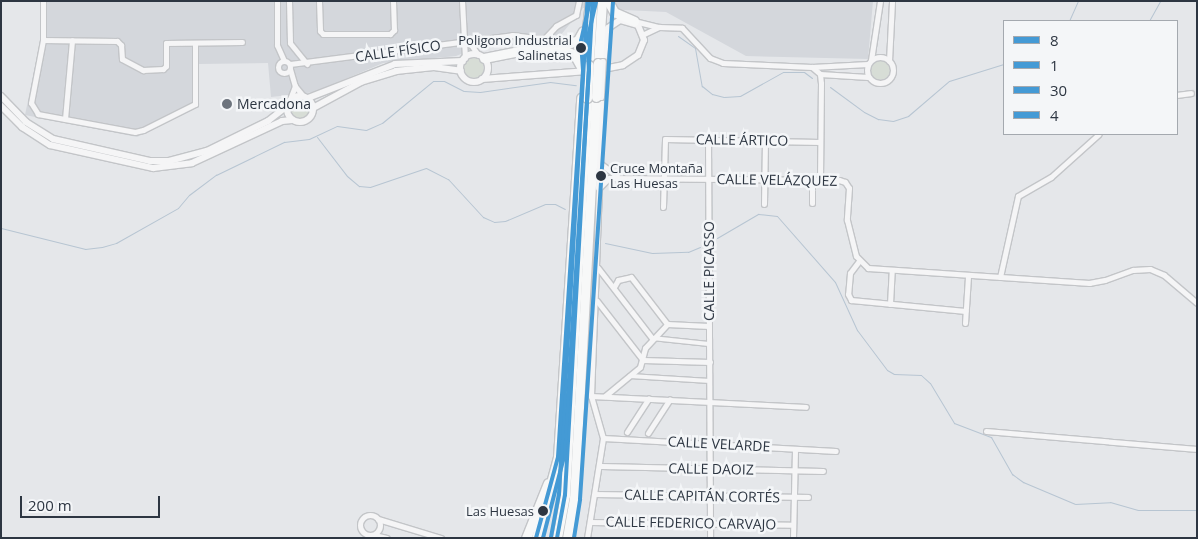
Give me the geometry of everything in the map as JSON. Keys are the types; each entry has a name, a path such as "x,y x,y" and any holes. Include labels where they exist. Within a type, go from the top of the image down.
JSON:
{"highway":[{"path":"484,62 578,40 591,1"},
{"path":"585,68 591,1"},
{"path":"536,538 558,457 591,97 601,63 602,1"},
{"path":"608,1 614,12 634,21"},
{"path":"605,37 608,1"},
{"path":"567,538 574,499 587,274 591,97 585,68 585,22"},
{"path":"550,48 574,54 585,68"},
{"path":"557,538 565,495 591,97"},
{"path":"587,274 594,224 600,129"},
{"path":"594,224 598,208"},
{"path":"526,538 558,457"}],"street":[{"path":"44,1 43,40 31,103 38,114 135,132 194,104 195,43"},
{"path":"1,96 26,122 53,139 150,162 170,161 207,151 268,122 287,106 294,82 290,66 284,61 277,45 277,1"},
{"path":"289,1 290,43 307,64"},
{"path":"319,1 322,34 381,34 393,32 394,1"},
{"path":"462,1 462,31 466,41 502,80"},
{"name":"CALLE FÍSICO","path":"290,66 512,35 536,40 544,39 556,26 576,15 579,1"},
{"path":"868,76 869,62 876,47 880,1"},
{"path":"812,67 820,74 868,76 875,83 888,80 893,72 889,61 888,47 892,1"},
{"path":"601,63 608,28 616,22 634,21 659,27 682,28 710,58 723,64 812,67 869,62 881,57 888,47"},
{"path":"634,21 644,34"},
{"path":"1,106 22,127 50,144 153,168 192,163 282,121 292,120 300,122 308,120 313,108 361,82 396,71 434,67 461,71 469,81 482,79 502,80 612,69 638,55 644,34 659,27"},
{"path":"452,44 462,31"},
{"path":"43,40 117,41 121,45 122,60 143,70 163,70 166,66 166,43 242,42"},
{"path":"65,119 72,40"},
{"path":"461,71 466,41"},
{"path":"876,47 881,57 889,61"},
{"path":"290,99 306,97 395,64 464,60 484,62"},
{"path":"284,61 278,68 294,82 313,108"},
{"path":"482,79 484,62"},
{"path":"284,74 290,66"},
{"path":"820,74 820,180"},
{"path":"1178,95 1191,93"},
{"path":"587,538 601,466 603,438 591,396 597,300 598,208 601,164 600,129 591,97"},
{"path":"287,106 292,120"},
{"path":"1000,278 1018,196 1051,177 1098,135"},
{"name":"CALLE ÁRTICO","path":"663,178 664,140 820,140"},
{"name":"CALLE PICASSO","path":"708,140 710,538"},
{"path":"764,204 765,141"},
{"path":"601,164 607,172 620,177"},
{"name":"CALLE VELÁZQUEZ","path":"599,188 604,181 620,177 845,182 849,188 847,220 859,261"},
{"path":"663,178 663,207"},
{"path":"812,180 812,203"},
{"path":"966,311 851,300 848,294 850,273 859,261 868,268 892,271 1089,283 1105,280 1133,270 1155,270 1197,302"},
{"path":"598,268 652,338 709,344"},
{"path":"890,304 892,271"},
{"path":"607,279 618,280 630,276 667,324"},
{"path":"964,323 968,277"},
{"path":"614,287 618,280"},
{"path":"597,300 643,360"},
{"path":"605,396 643,360 645,348 652,338 667,324 709,326"},
{"path":"643,360 710,362"},
{"path":"627,376 710,381"},
{"path":"591,396 806,407"},
{"path":"627,432 649,398"},
{"path":"648,434 670,400"},
{"path":"986,431 1197,449"},
{"name":"CALLE VELARDE","path":"603,438 836,451"},
{"path":"793,538 794,448"},
{"name":"CALLE DAOIZ","path":"601,466 822,471"},
{"name":"CALLE CAPITÁN CORTÉS","path":"596,494 808,497"},
{"path":"387,538 364,533 360,524 366,516 441,538"},
{"path":"373,535 380,528 378,519"},
{"name":"CALLE FEDERICO CARVAJO","path":"590,522 793,525"}],"shaded area":[{"path":"40,1 873,1 868,59 746,56 666,12 583,8 555,42 479,47 456,56 383,63 315,92 271,97 268,63 198,64 199,106 137,137 25,115 40,42"},
{"path":"470,58 478,58 484,64 484,72 478,78 470,78 464,72 464,64"},
{"path":"880,60 887,63 890,70 887,77 880,80 873,77 870,70 873,63"},
{"path":"296,99 304,99 310,105 310,113 304,119 296,119 290,113 290,105"}],"waterway":[{"path":"1069,20 1078,1"},
{"path":"1150,20 1160,1"},
{"path":"678,36 695,48 702,86 712,94 724,97 740,96 783,72 804,72 812,78"},
{"path":"830,87 864,112 878,119 893,121 908,116 949,81 1003,64"},
{"path":"1,228 85,249 102,247 116,243 178,208 189,195 216,175 284,142 309,139 337,126 366,130 382,123 433,81 444,81 464,91 480,92 550,82 576,85"},
{"path":"317,137 347,176 359,186 370,187 426,168 448,179 483,217 494,222 505,221 545,204 555,204 565,209"},
{"path":"717,238 758,214 777,216 835,282 857,330 887,370 894,374 921,375 930,383 954,423 991,437 1012,474 1023,482 1075,504 1110,502 1138,510 1197,510"},
{"path":"605,243 652,253 688,252 700,247"}],"transit line":[{"name":"30","path":"551,537 559,494 587,1"},
{"name":"4","path":"536,538 558,457 583,70 581,41 590,1"},
{"name":"8","path":"557,538 565,495 593,1"},
{"name":"1","path":"574,538 580,499 613,1"},
{"name":"1","path":"543,538 564,457 589,70 587,41 596,2"}],"place":[{"name":"Poligono Industrial Salinetas","path":"581,48"},
{"name":"Mercadona","path":"227,104"},
{"name":"Cruce Montaña Las Huesas","path":"601,176"},
{"name":"Las Huesas","path":"543,511"}]}
